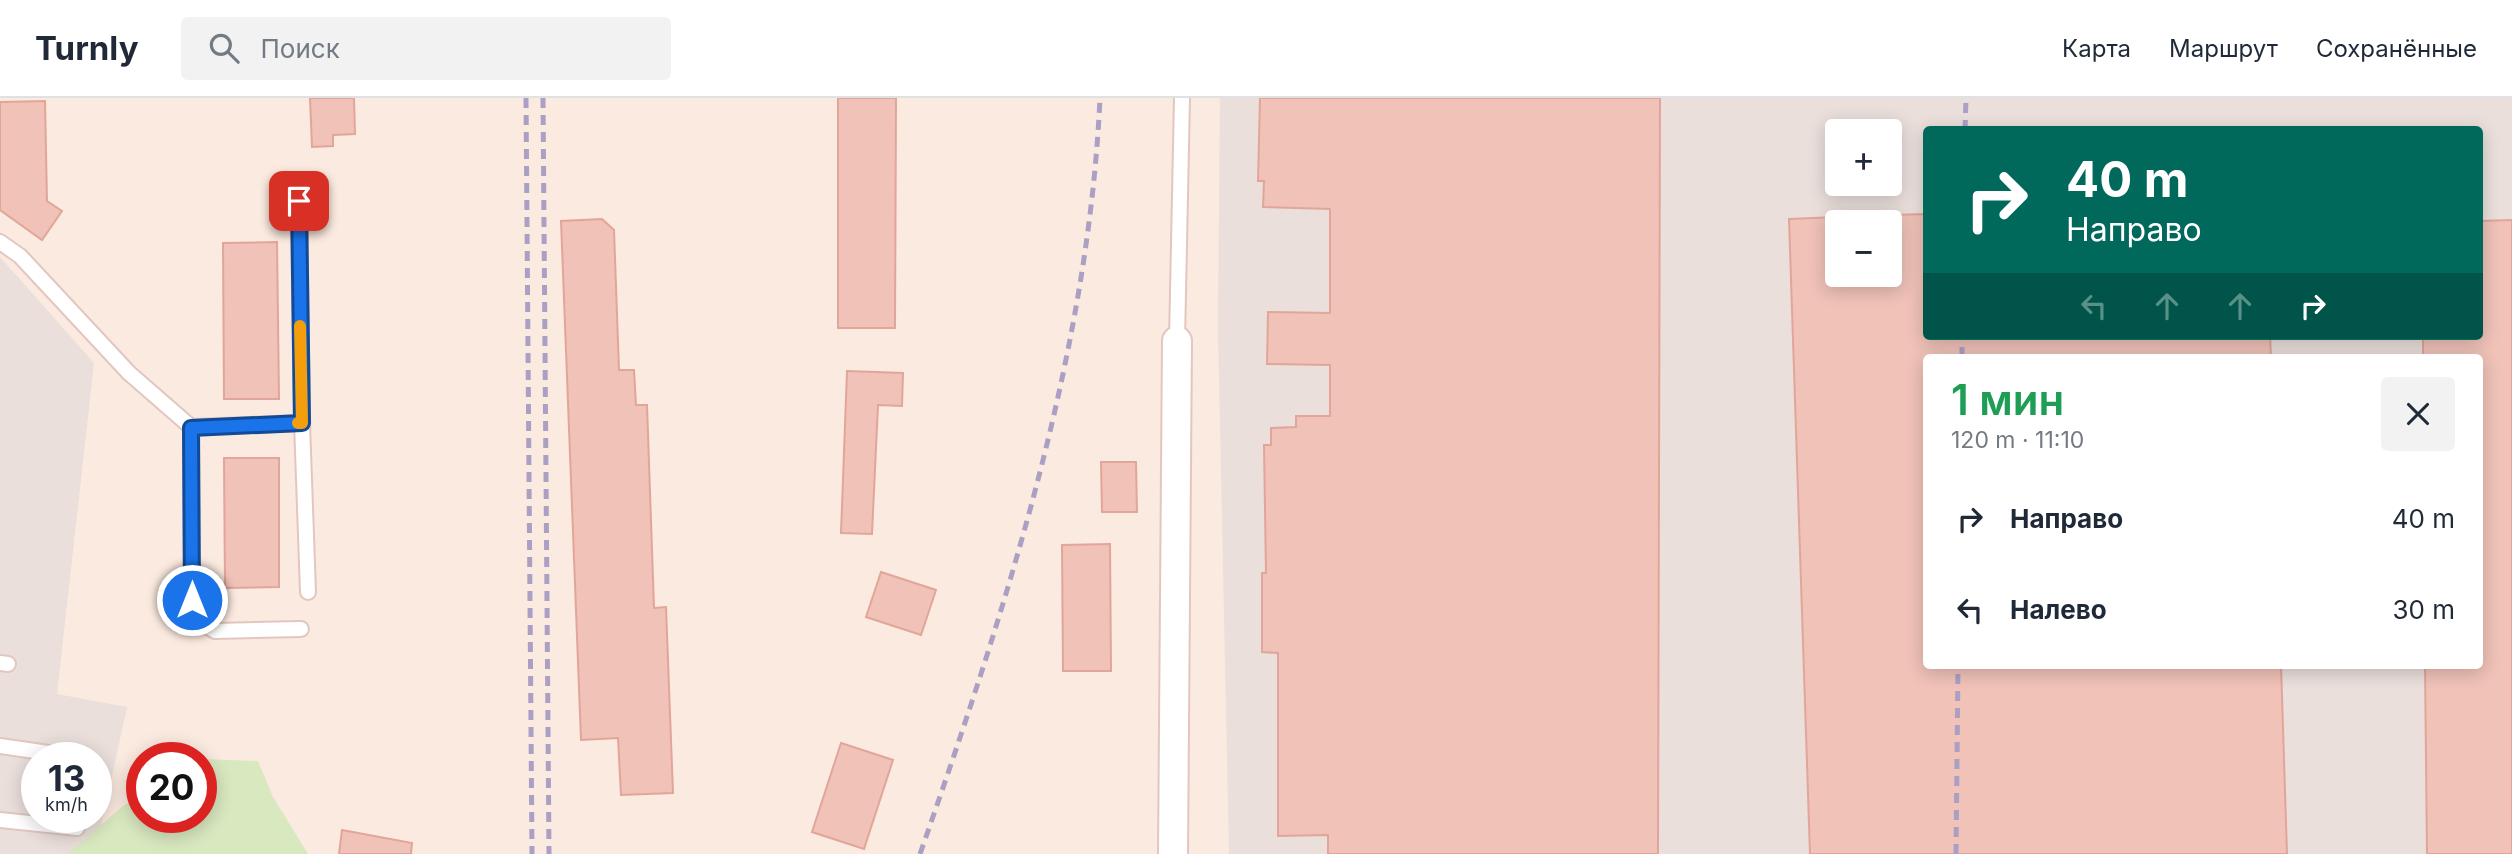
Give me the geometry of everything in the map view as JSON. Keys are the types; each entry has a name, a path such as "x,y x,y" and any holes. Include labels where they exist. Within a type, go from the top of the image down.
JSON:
{"street":[{"path":"1173,854 1177,341"}],"lane":[{"path":"1177,341 1182,98"},
{"path":"299,201 302,423 308,592"},
{"path":"0,242 20,257 129,373 191,428 302,423"},
{"path":"191,428 192,600 196,620 215,631 301,629"},
{"path":"0,746 21,749"},
{"path":"0,820 21,822"}],"shaded area":[{"path":"1220,98 2512,98 2512,854 1229,854 1218,329"},
{"path":"0,257 94,363 57,694 127,707 112,776 112,742 21,742 21,833 100,833 95,854 0,854"}],"green space":[{"path":"217,760 258,761 273,797 308,854 68,854 92,833 112,833 112,816 126,804 126,833 217,833"}],"building":[{"path":"310,98 354,98 355,134 333,135 333,146 312,147"},
{"path":"838,98 896,98 895,328 838,328"},
{"path":"1260,98 1660,98 1658,854 1328,854 1328,835 1278,836 1278,653 1262,652 1262,573 1266,573 1264,445 1271,445 1271,428 1296,427 1296,416 1330,416 1330,365 1267,364 1268,312 1330,313 1330,209 1263,207 1264,181 1258,181"},
{"path":"45,101 47,201 62,211 42,240 0,210 0,102"},
{"path":"1923,214 1923,340 2270,340 2271,354 1923,354 1923,669 2281,669 2287,854 1810,854 1789,219 1825,218 1825,287 1902,287 1902,215"},
{"path":"602,219 614,230 619,370 634,370 636,405 647,405 654,608 666,607 673,793 621,795 618,738 581,740 561,221"},
{"path":"2512,220 2512,854 2427,854 2425,669 2483,669 2483,354 2423,354 2423,340 2483,340 2483,221"},
{"path":"277,242 279,399 224,399 223,243"},
{"path":"847,371 903,373 902,406 878,405 872,534 841,533"},
{"path":"224,458 279,458 279,587 225,588"},
{"path":"1101,462 1136,462 1137,512 1102,512"},
{"path":"1110,544 1111,671 1063,671 1062,545"},
{"path":"881,572 936,590 921,635 866,617"},
{"path":"841,743 893,760 864,849 812,832"},
{"path":"342,830 412,843 411,854 339,854"}],"railway":[{"path":"526,98 532,854"},
{"path":"543,98 549,854"},
{"path":"920,854 1011,576 1060,387 1079,291 1092,195 1100,98"},
{"path":"1965,126 1966,98"},
{"path":"1962,340 1962,354"},
{"path":"1956,854 1958,669"}],"slow traffic":[{"path":"298,423 302,423 300,326"}],"route":[{"path":"192,600 191,428 302,423 299,201"}]}
